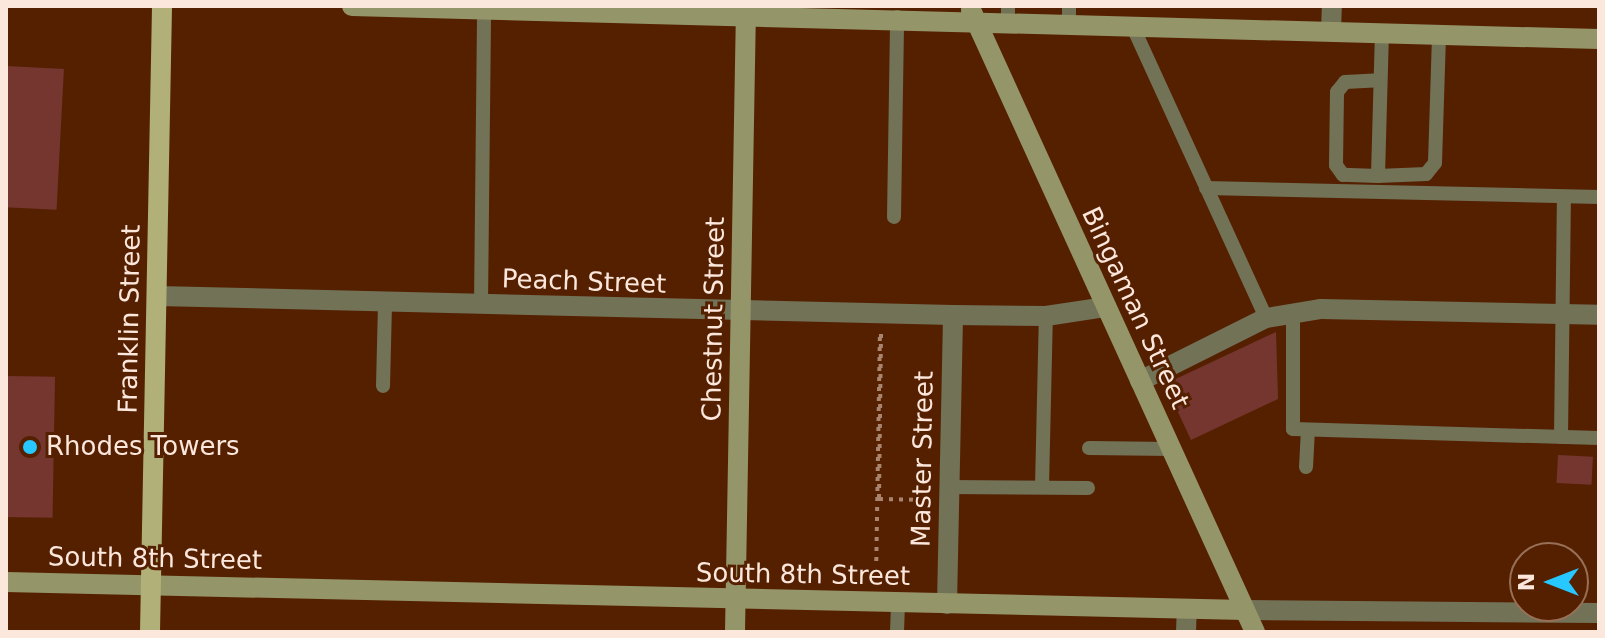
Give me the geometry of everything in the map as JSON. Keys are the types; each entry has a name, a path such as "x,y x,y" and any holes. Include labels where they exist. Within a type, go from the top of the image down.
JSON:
{"main road":[{"name":"Franklin Street","path":"150,632 162,6"}],"street":[{"path":"352,6 746,11 897,17 972,13 1069,14 1132,25 1599,39"},
{"path":"1331,31 1332,6"},
{"name":"Chestnut Street","path":"735,632 746,11"},
{"name":"Bingaman Street","path":"972,13 1255,632"},
{"name":"Peach Street","path":"157,296 953,315 1046,316 1106,307"},
{"path":"1140,381 1266,318 1293,313 1599,315"},
{"name":"Master Street","path":"947,604 953,315"},
{"name":"South 8th Street","path":"6,582 735,601 1599,613"},
{"path":"1186,632 1187,609"}],"lane":[{"path":"481,305 484,9"},
{"path":"894,217 897,17"},
{"path":"1132,25 1266,318"},
{"path":"1378,176 1382,32"},
{"path":"1379,80 1345,82 1337,92 1336,165 1343,175 1426,174 1435,163 1439,33"},
{"path":"1206,188 1599,197"},
{"path":"1561,437 1558,315 1564,197"},
{"path":"383,386 385,303"},
{"path":"1293,313 1293,429 1599,438"},
{"path":"1042,487 1046,316"},
{"path":"1306,467 1308,430"},
{"path":"1089,448 1171,449"},
{"path":"948,494 1042,487 1088,488"},
{"path":"897,632 898,603"}],"path":[{"path":"881,313 879,499 948,494"},
{"path":"876,602 881,313"}],"building":[{"path":"6,66 64,69 57,210 6,207"},
{"path":"1276,332 1278,399 1191,440 1165,384"},
{"name":"Rhodes Towers","path":"6,376 55,377 53,518 6,517"},
{"path":"1558,455 1593,457 1591,485 1557,483"}],"place":[{"name":"Rhodes Towers","path":"30,447"}]}
